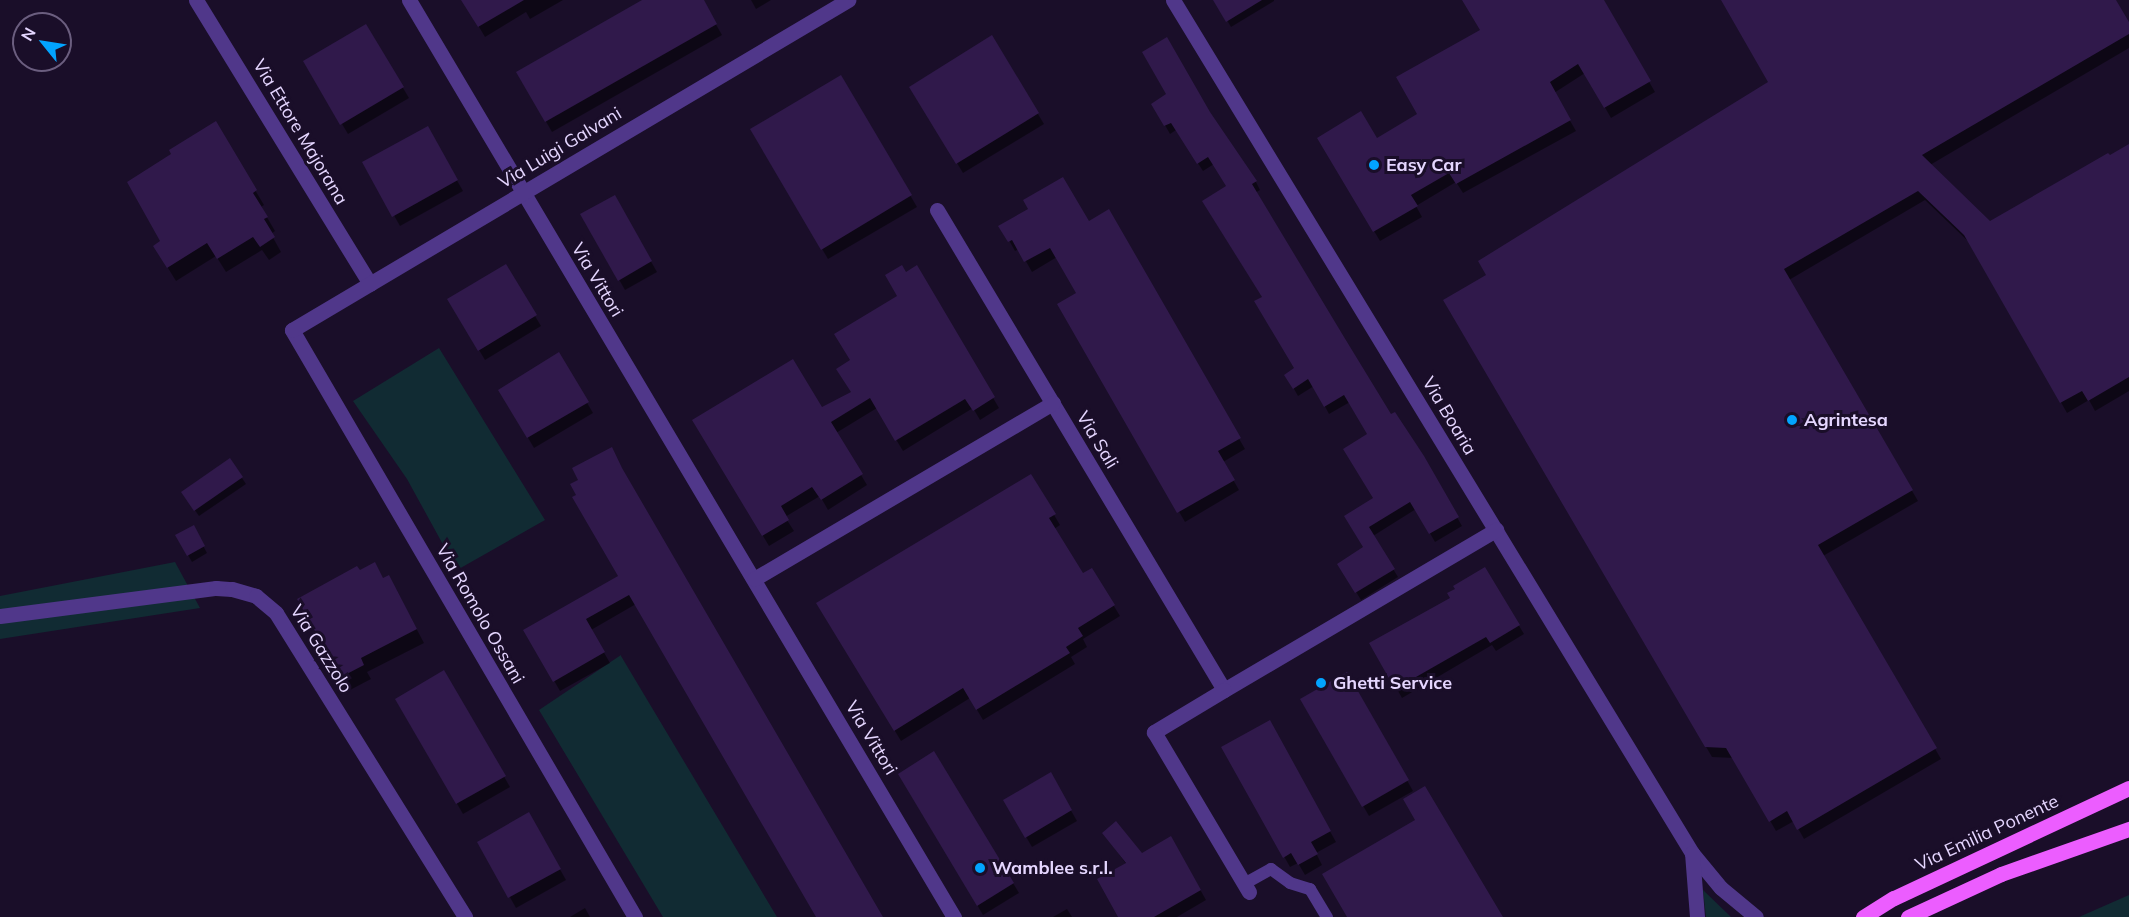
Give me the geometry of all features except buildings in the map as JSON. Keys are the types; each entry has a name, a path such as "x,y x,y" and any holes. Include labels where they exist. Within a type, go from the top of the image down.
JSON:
{"main road":[{"name":"Via Emilia Ponente","path":"1863,917 1894,898 2129,788"},
{"path":"1908,917 2001,874 2129,829"}],"street":[{"name":"Via Ettore Majorana","path":"196,0 370,284"},
{"name":"Via Vittori","path":"409,0 954,917"},
{"name":"Via Luigi Galvani","path":"292,330 848,0"},
{"name":"Via Boaria","path":"1173,0 1692,854 1720,888 1756,917"},
{"name":"Via Sali","path":"937,210 1224,690"},
{"name":"Via Romolo Ossani","path":"292,330 635,917"},
{"path":"754,579 1053,403"},
{"path":"1246,888 1154,732 1496,530"},
{"name":"Via Gazzolo","path":"0,616 216,588 232,589 256,596 276,613 465,917"},
{"name":"Via Boaria","path":"1692,854 1697,917"}],"lane":[{"path":"1246,888 1271,869 1290,883 1310,889 1327,917"}],"shaded area":[{"path":"439,348 545,520 457,570 407,479 353,401"},
{"path":"175,562 200,608 0,639 0,596"},
{"path":"621,655 777,917 663,917 539,710"},
{"path":"1703,890 1731,917 1706,917"},
{"path":"2129,895 2129,917 2079,917"}],"place":[{"name":"Easy Car","path":"1374,165"},
{"name":"Agrintesa","path":"1792,420"},
{"name":"Ghetti Service","path":"1321,683"},
{"name":"Wamblee s.r.l.","path":"980,868"}]}
